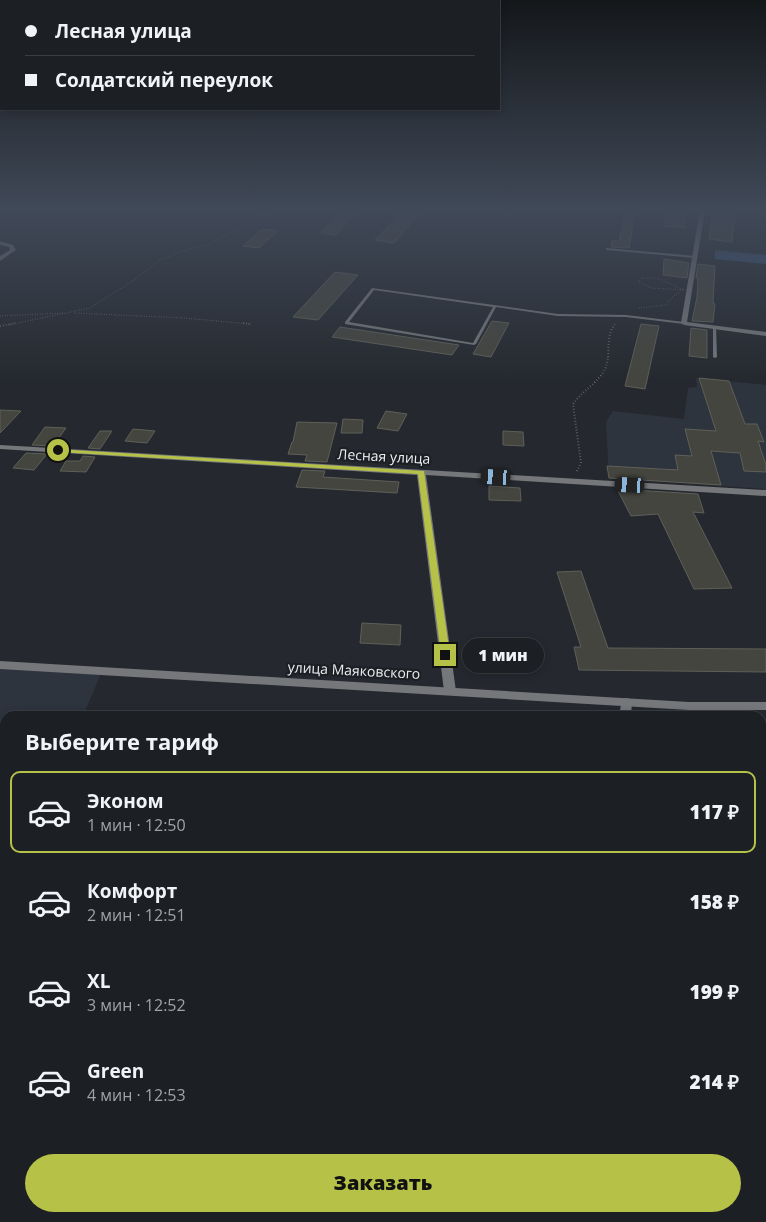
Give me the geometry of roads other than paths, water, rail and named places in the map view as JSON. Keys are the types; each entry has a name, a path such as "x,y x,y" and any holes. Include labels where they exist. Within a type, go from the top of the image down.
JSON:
{"street":[{"path":"692,267 687,289 684,323 766,334"},
{"name":"Лесная улица","path":"0,447 766,493"},
{"path":"421,472 450,691"},
{"name":"улица Маяковского","path":"0,664 690,706 766,706"},
{"path":"625,711 626,702"}],"lane":[{"path":"495,306 474,344 346,323 373,289 495,306 558,315 622,316 684,323"},
{"path":"714,327 715,357"}]}
